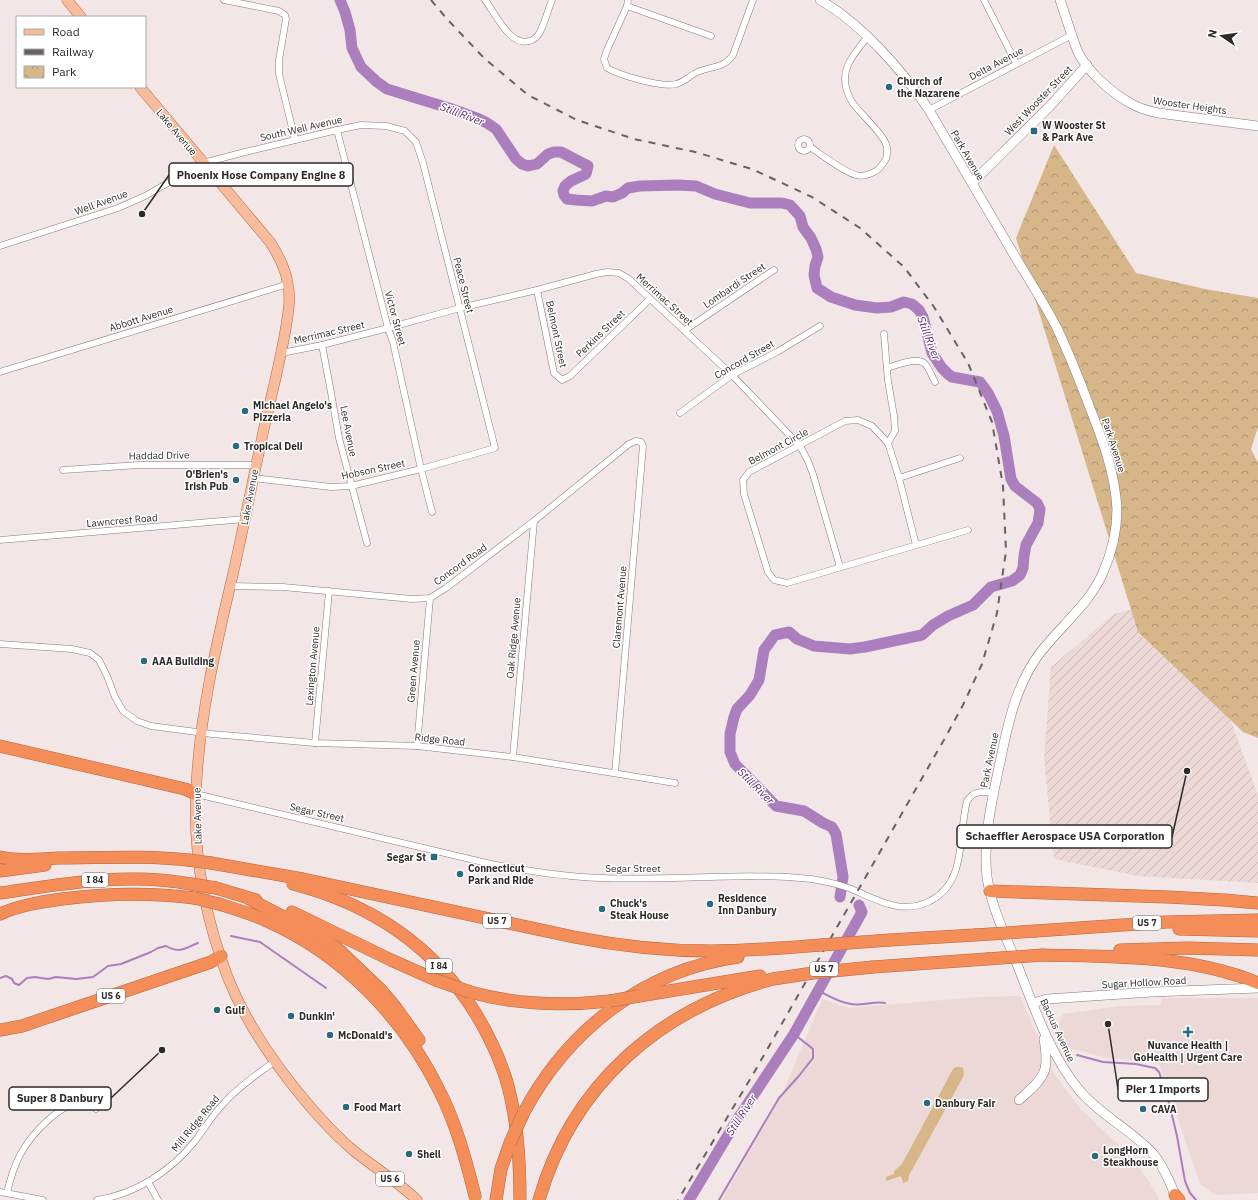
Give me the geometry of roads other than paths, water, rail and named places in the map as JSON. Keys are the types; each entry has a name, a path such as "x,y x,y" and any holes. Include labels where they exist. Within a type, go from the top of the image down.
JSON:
{"highway":[{"path":"0,746 185,789 196,794"},
{"path":"0,753 183,796 196,794"},
{"path":"0,857 24,859 120,858"},
{"name":"I 84","path":"0,871 120,858 166,857 212,863 301,886 345,901 378,918 405,935 423,950 454,982 487,1034 501,1063 508,1085 517,1131 520,1200"},
{"name":"US 7","path":"212,863 303,879 596,942 642,948 688,950 784,949 890,940 1166,922 1258,920"},
{"name":"I 84","path":"0,893 110,879 151,879 216,888 249,899 311,931 338,949 381,990 423,1045 445,1088 463,1141 476,1198"},
{"path":"990,891 1168,897 1258,903"},
{"path":"0,914 39,902 103,894 147,893 194,898 219,904 268,921 306,941 359,983 390,1015 416,1049 440,1091 460,1141 476,1198"},
{"path":"249,899 277,905 436,980 470,992 499,999 539,1004 579,1004 610,1001 774,977 873,967 1043,955 1157,949 1258,950"},
{"path":"1036,931 1258,931"},
{"path":"496,1200 502,1169 510,1143 524,1112 541,1083 563,1054 602,1016 632,995 661,979 696,966 726,958 784,949"},
{"path":"1043,955 1157,960 1189,964 1219,970 1258,983"},
{"path":"0,1024 20,1021 209,957 221,956"},
{"name":"US 6","path":"0,1030 12,1029 37,1021 211,962 221,956"},
{"path":"540,1200 549,1170 574,1120 597,1088 624,1059 653,1035 685,1014 738,990 774,977"}],"main road":[{"name":"Park Avenue","path":"820,0 848,20 890,60 912,86 929,110 1055,325 1069,354 1108,456 1114,483 1117,514 1112,546 1100,578 1092,592 1081,606 1037,658 1021,685 1010,719 988,824 986,852 990,891 1010,948"},
{"name":"West Wooster Street","path":"972,183 1050,106 1087,65 1078,51 1060,0"},
{"path":"69,1 80,16"},
{"name":"Wooster Heights","path":"1087,65 1103,83 1117,95 1132,105 1146,110 1158,113 1258,126"},
{"name":"Lake Avenue","path":"141,88 203,164 270,242 282,262 288,284 290,300 282,353 255,465 246,519 212,667 201,733 196,794 197,835 202,878 210,919 221,956"},
{"name":"Backus Avenue","path":"1010,948 1057,1058 1068,1076 1080,1091 1096,1106 1136,1138 1155,1156 1164,1170 1176,1199"},
{"name":"US 6","path":"221,956 229,979 258,1035 275,1061 306,1102 340,1138 363,1159 417,1200"},
{"name":"Sugar Hollow Road","path":"1033,1003 1047,999 1152,992 1258,988"},
{"path":"1019,1100 1039,1082 1046,1066 1043,1027"}],"street":[{"path":"224,0 279,11 285,15 286,19 279,60 279,74 295,140"},
{"path":"485,0 508,33 515,40 524,43 533,40 540,33 552,0"},
{"path":"711,36 627,3 607,50 604,60 606,68 615,73 661,84 674,84 686,80 695,72 721,66 728,61 732,55 753,0"},
{"path":"984,0 1016,63"},
{"name":"Delta Avenue","path":"929,110 1016,63 1072,35"},
{"path":"810,147 847,171 857,175 867,175 877,171 884,163 887,155 887,145 852,102 847,92 845,80 846,69 850,60 867,37"},
{"name":"South Well Avenue","path":"203,164 295,140 361,126 386,126 405,131"},
{"name":"Victor Street","path":"337,130 388,328 393,342 421,470 432,512"},
{"name":"Peace Street","path":"405,131 416,142 423,163 495,448"},
{"name":"Well Avenue","path":"0,246 118,208 145,196 203,164"},
{"name":"Lombardi Street","path":"684,330 774,270"},
{"name":"Merrimac Street","path":"282,353 322,345 460,308 607,272 619,273 629,279 732,375 800,446 813,474 840,567"},
{"name":"Abbott Avenue","path":"0,372 288,284"},
{"name":"Belmont Street","path":"537,290 554,373 562,380"},
{"name":"Perkins Street","path":"562,380 570,376 650,299"},
{"name":"Concord Street","path":"680,412 732,375 777,352 820,326"},
{"path":"884,334 895,432 888,443"},
{"name":"Lee Avenue","path":"322,345 339,438 367,543"},
{"path":"887,368 919,361 925,364 935,382"},
{"name":"Belmont Circle","path":"916,545 899,478 888,443 872,426 858,420 846,422 749,472 743,480 744,494 768,572 774,580 787,583 968,530"},
{"name":"Concord Road","path":"230,586 282,587 412,599 430,598 446,588 534,521 629,444 636,441 641,442"},
{"name":"Claremont Avenue","path":"615,773 643,446 641,442"},
{"name":"Hobson Street","path":"253,478 331,487 351,486 421,470 495,448"},
{"path":"899,478 960,458"},
{"name":"Haddad Drive","path":"64,470 139,465 255,465"},
{"name":"Lawncrest Road","path":"0,540 246,519"},
{"name":"Oak Ridge Avenue","path":"513,757 534,521"},
{"name":"Lexington Avenue","path":"315,743 329,591"},
{"name":"Green Avenue","path":"417,746 430,598"},
{"name":"Ridge Road","path":"0,644 72,649 90,653 99,660 115,697 123,711 137,721 151,726 201,733 315,743 417,746 513,757 675,783"},
{"name":"Segar Street","path":"196,794 491,864 538,872 602,878 778,877 814,880 848,888 894,906 912,907 931,901 952,881 958,863 967,801 970,796 975,793 994,792"},
{"name":"Mill Ridge Road","path":"97,1200 119,1195 148,1182 172,1165 184,1154 226,1101 275,1061"},
{"path":"7,1192 10,1178 20,1155 45,1122 56,1114 75,1104 86,1104 96,1109"},
{"path":"148,1182 158,1200"},
{"path":"0,1192 7,1192 43,1200"}],"waterway":[{"name":"Still River","path":"340,0 350,30 352,48 361,67 387,89 452,109 487,123 496,129 516,159 522,164 528,166 537,164 548,154 561,152 588,166 586,174 571,181 565,186 563,191 567,199 592,201 606,196 613,197 622,193 628,188 640,186 678,185 696,186 715,194 750,203 782,203 790,205 800,216 803,227 811,238 816,249 818,257 814,275 817,288 831,297 855,305 877,308 891,307 904,302 912,304 919,310 923,317 932,353 942,368 952,377 980,382 988,393 997,411 1004,436 1011,479 1015,486 1037,503 1040,509 1038,523 1026,545 1023,568 1020,575 1012,581 991,587 973,605 948,616 933,625 922,635 850,649 814,646 797,639 789,632 775,635 764,650 759,680 750,695 737,709 734,717 730,734 730,752 735,764 776,806 804,811 832,827 836,834 843,877 840,897"},
{"name":"Still River","path":"689,1200 737,1120 794,1034 862,912 859,905"},
{"path":"231,936 260,942 326,988"},
{"path":"0,978 6,976 12,979 14,983 19,985 27,978 35,977 48,979 56,977 76,979 93,977 108,966 121,964 158,948 166,946 179,950 198,943"},
{"path":"819,991 847,1003 885,1003"},
{"path":"719,1200 779,1098 813,1058 813,1049 794,1034"},
{"path":"1077,1055 1103,1062 1136,1064 1155,1068 1159,1072 1168,1099 1177,1136 1185,1181 1190,1193 1196,1200"}],"railway":[{"path":"431,0 484,58 528,95 577,120 634,139 695,152 752,169 812,197 860,228 904,267 934,307 968,363 992,422 1003,486 1006,551 997,613 982,664 963,705 945,738 752,1076 678,1200"}],"place":[{"name":"Church of the Nazarene","path":"889,87"},
{"name":"W Wooster St & Park Ave","path":"1034,131"},
{"name":"Phoenix Hose Company Engine 8","path":"142,214"},
{"name":"Michael Angelo's Pizzeria","path":"245,411"},
{"name":"Tropical Deli","path":"236,446"},
{"name":"O'Brien's Irish Pub","path":"236,480"},
{"name":"AAA Building","path":"144,661"},
{"name":"Schaeffler Aerospace USA Corporation","path":"1187,771"},
{"name":"Segar St","path":"434,857"},
{"name":"Connecticut Park and Ride","path":"460,874"},
{"name":"Residence Inn Danbury","path":"710,904"},
{"name":"Chuck's Steak House","path":"602,909"},
{"name":"Gulf","path":"217,1010"},
{"name":"Dunkin'","path":"291,1016"},
{"name":"Pier 1 Imports","path":"1108,1024"},
{"name":"Nuvance Health | GoHealth | Urgent Care","path":"1188,1032"},
{"name":"McDonald's","path":"330,1035"},
{"name":"Super 8 Danbury","path":"162,1050"},
{"name":"Danbury Fair","path":"927,1103"},
{"name":"Food Mart","path":"346,1107"},
{"name":"CAVA","path":"1143,1109"},
{"name":"Shell","path":"409,1154"},
{"name":"LongHorn Steakhouse","path":"1095,1156"}]}
